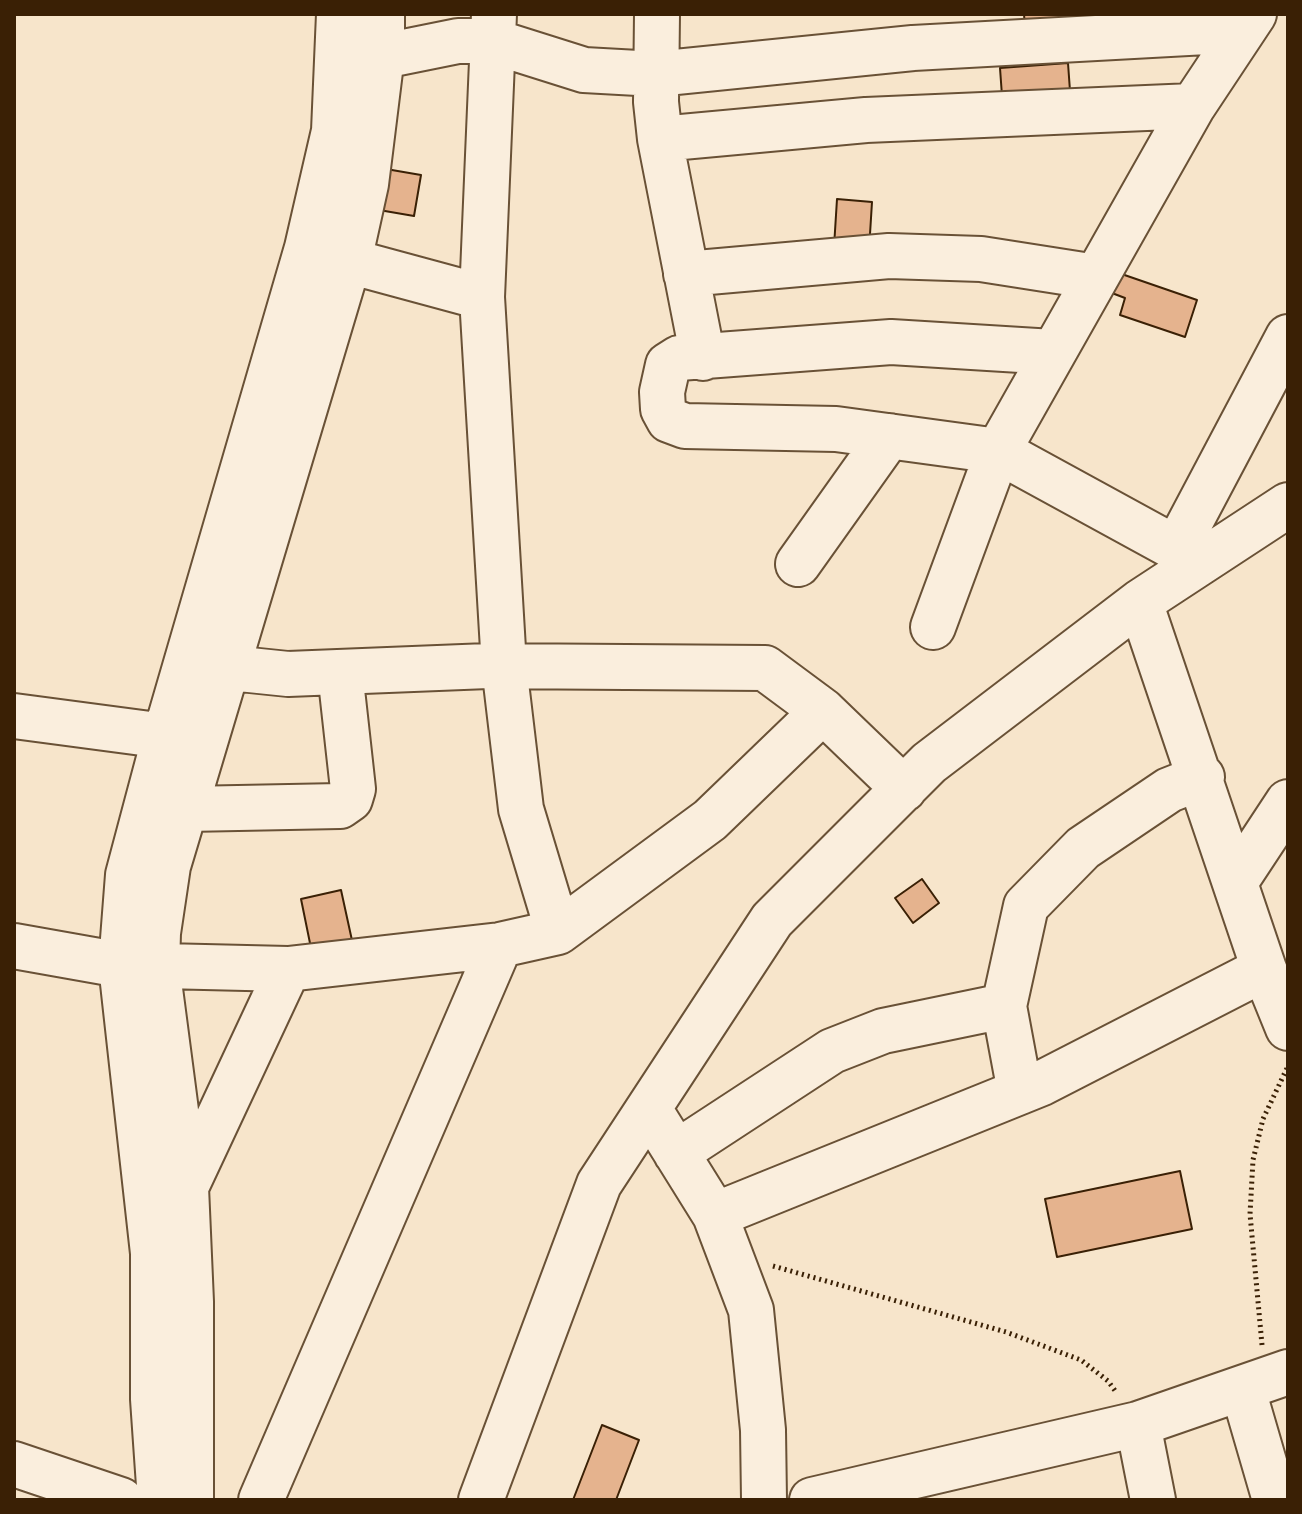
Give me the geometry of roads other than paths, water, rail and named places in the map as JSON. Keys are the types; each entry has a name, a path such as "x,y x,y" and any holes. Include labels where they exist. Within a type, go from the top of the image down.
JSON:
{"street":[{"path":"160,1500 153,1399 153,1253 139,965 128,875 165,736 307,248 334,131 339,14"},
{"path":"657,14 656,74 660,139 703,358"},
{"path":"338,66 382,35 458,41 493,27 584,70 656,74 913,48 1248,22"},
{"path":"933,627 998,451 1193,106 1248,22"},
{"path":"493,27 482,297 504,666 521,809 558,932"},
{"path":"191,1500 191,1302 186,1187 139,965 158,933 168,866 230,668 349,261 366,184 382,35"},
{"path":"660,139 866,120 1193,106"},
{"path":"686,274 889,256 981,259 1096,277"},
{"path":"349,261 482,297"},
{"path":"1189,556 1288,337"},
{"path":"1053,352 891,342 679,358 668,365 662,392 663,409 669,420 685,426 836,429 998,451 1189,556"},
{"path":"798,564 889,436"},
{"path":"481,1500 599,1184 772,920 929,763 1140,602 1189,556 1288,505"},
{"path":"1140,602 1202,777 1264,969 1288,1028"},
{"path":"230,668 288,674 504,666 765,668 823,711 904,789"},
{"path":"187,809 340,806 350,799 353,789 340,672"},
{"path":"14,946 139,965 288,969 500,945 558,932 710,820 823,711"},
{"path":"14,716 165,736"},
{"path":"1020,1092 1004,1006 1026,906 1083,848 1169,790 1202,777"},
{"path":"1236,881 1288,802"},
{"path":"261,1500 500,945"},
{"path":"186,1187 288,969"},
{"path":"723,1235 1020,1092 1264,969"},
{"path":"676,1153 832,1051 883,1031 1004,1006"},
{"path":"649,1109 723,1235 751,1310 763,1430 764,1500"},
{"path":"812,1500 949,1484 1266,1381 1275,1500"},
{"path":"1138,1424 1153,1500"},
{"path":"14,1464 121,1500"}]}
